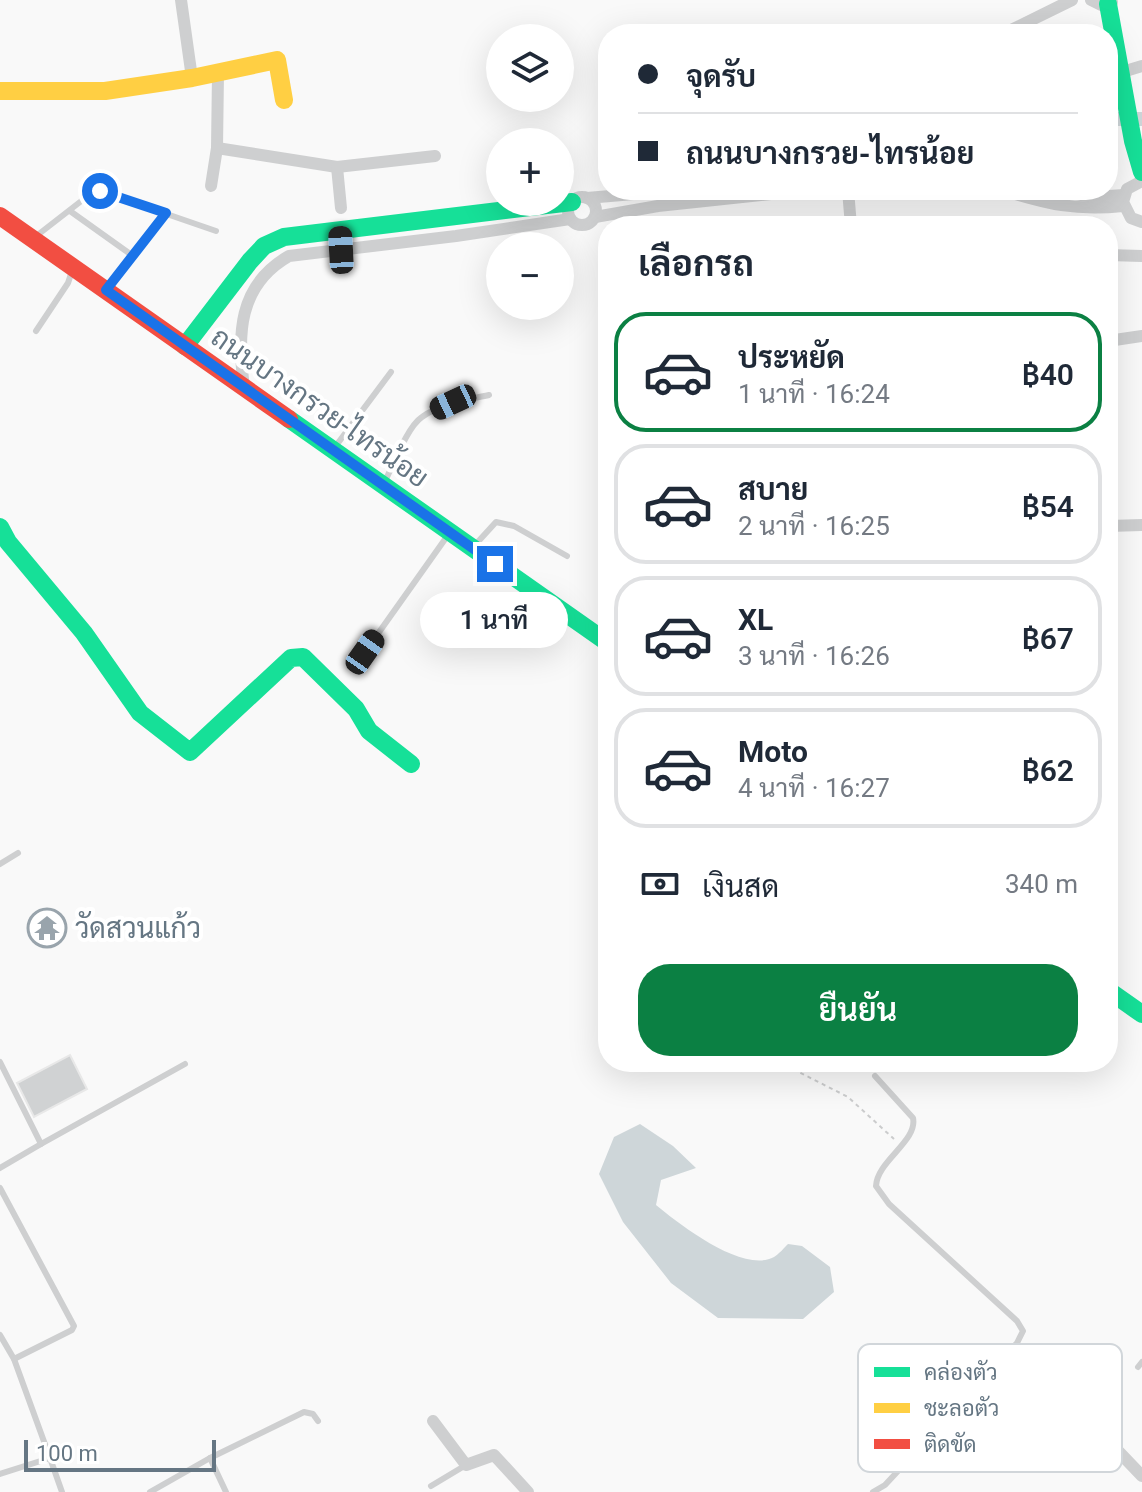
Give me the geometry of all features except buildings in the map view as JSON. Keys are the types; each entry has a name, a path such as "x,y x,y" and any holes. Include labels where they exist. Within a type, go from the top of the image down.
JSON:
{"street":[{"path":"181,0 192,78"},
{"path":"1023,24 1072,0"},
{"path":"1105,1 1109,24"},
{"path":"0,91 105,91 192,78 277,60 284,100"},
{"path":"1119,73 1142,66"},
{"path":"1118,68 1142,172"},
{"path":"211,186 217,148 218,73"},
{"path":"217,148 337,167 435,156"},
{"path":"337,167 341,208"},
{"path":"1142,181 1131,185 1124,201 1131,218 1142,222"},
{"path":"185,346 244,268 264,246 284,237 455,216 657,200"},
{"path":"599,216 657,200"},
{"path":"1034,200 1087,210 1124,201"},
{"path":"1116,200 1124,201"},
{"path":"576,206 583,225 598,216"},
{"path":"244,387 240,353 248,300 271,266 289,256 456,236 576,206 595,206 595,217"},
{"name":"ถนนบางกรวย-ไทรน้อย","path":"0,216 598,636"},
{"path":"455,216 456,236"},
{"path":"340,229 341,250"},
{"path":"1118,255 1142,256"},
{"path":"231,289 248,300"},
{"path":"1118,340 1142,336"},
{"path":"1118,526 1142,525"},
{"path":"0,527 8,542 84,633 140,713 190,752 291,658 303,657 356,709 369,731 411,764"},
{"path":"1118,997 1142,1014"},
{"path":"433,1421 466,1465 494,1455 528,1492"},
{"path":"1122,1455 1142,1476"}],"lane":[{"path":"33,239 89,195 100,191 216,231"},
{"path":"70,211 133,256"},
{"path":"106,290 166,213"},
{"path":"36,331 68,283 74,268"},
{"path":"333,450 391,372"},
{"path":"383,485 406,438 420,418 453,402 489,395"},
{"path":"472,548 496,522 514,526 567,556"},
{"path":"365,652 450,532"},
{"path":"0,864 18,853"},
{"path":"0,1062 41,1144"},
{"path":"0,1168 185,1064"},
{"path":"875,1076 913,1118 914,1128 878,1176 876,1186 1017,1321 1023,1331 1016,1344"},
{"path":"0,1188 74,1326 72,1330 14,1359"},
{"path":"0,1335 14,1359 62,1492"},
{"path":"150,1492 210,1458 304,1412 313,1414 318,1421"},
{"path":"0,1474 50,1458"},
{"path":"210,1458 226,1492"},
{"path":"431,1486 466,1465"},
{"path":"873,1492 897,1472"}],"path":[{"path":"799,1072 848,1097 901,1146"}],"shaded area":[{"path":"640,1124 673,1146 696,1168 661,1180 656,1205 712,1244 746,1259 774,1257 788,1244 802,1246 830,1267 834,1292 803,1319 718,1318 671,1283 623,1222 599,1174 614,1137"}],"waterway":[{"path":"1118,119 1142,119"}],"traffic: fast":[{"path":"1108,4 1112,24"},
{"path":"1118,59 1142,172"},
{"path":"185,346 250,261 264,246 284,237 486,212"},
{"path":"289,419 598,636"},
{"path":"0,527 8,542 84,633 140,713 190,752 291,658 303,657 356,709 369,731 411,764"},
{"path":"1118,997 1142,1014"}],"traffic: slow":[{"path":"0,91 105,91 192,78 277,60 284,100"}],"traffic: jam":[{"path":"0,216 289,419"}],"place":[{"name":"วัดสวนแก้ว","path":"47,928"}],"route":[{"path":"100,191 166,213 106,290 495,564"}]}
